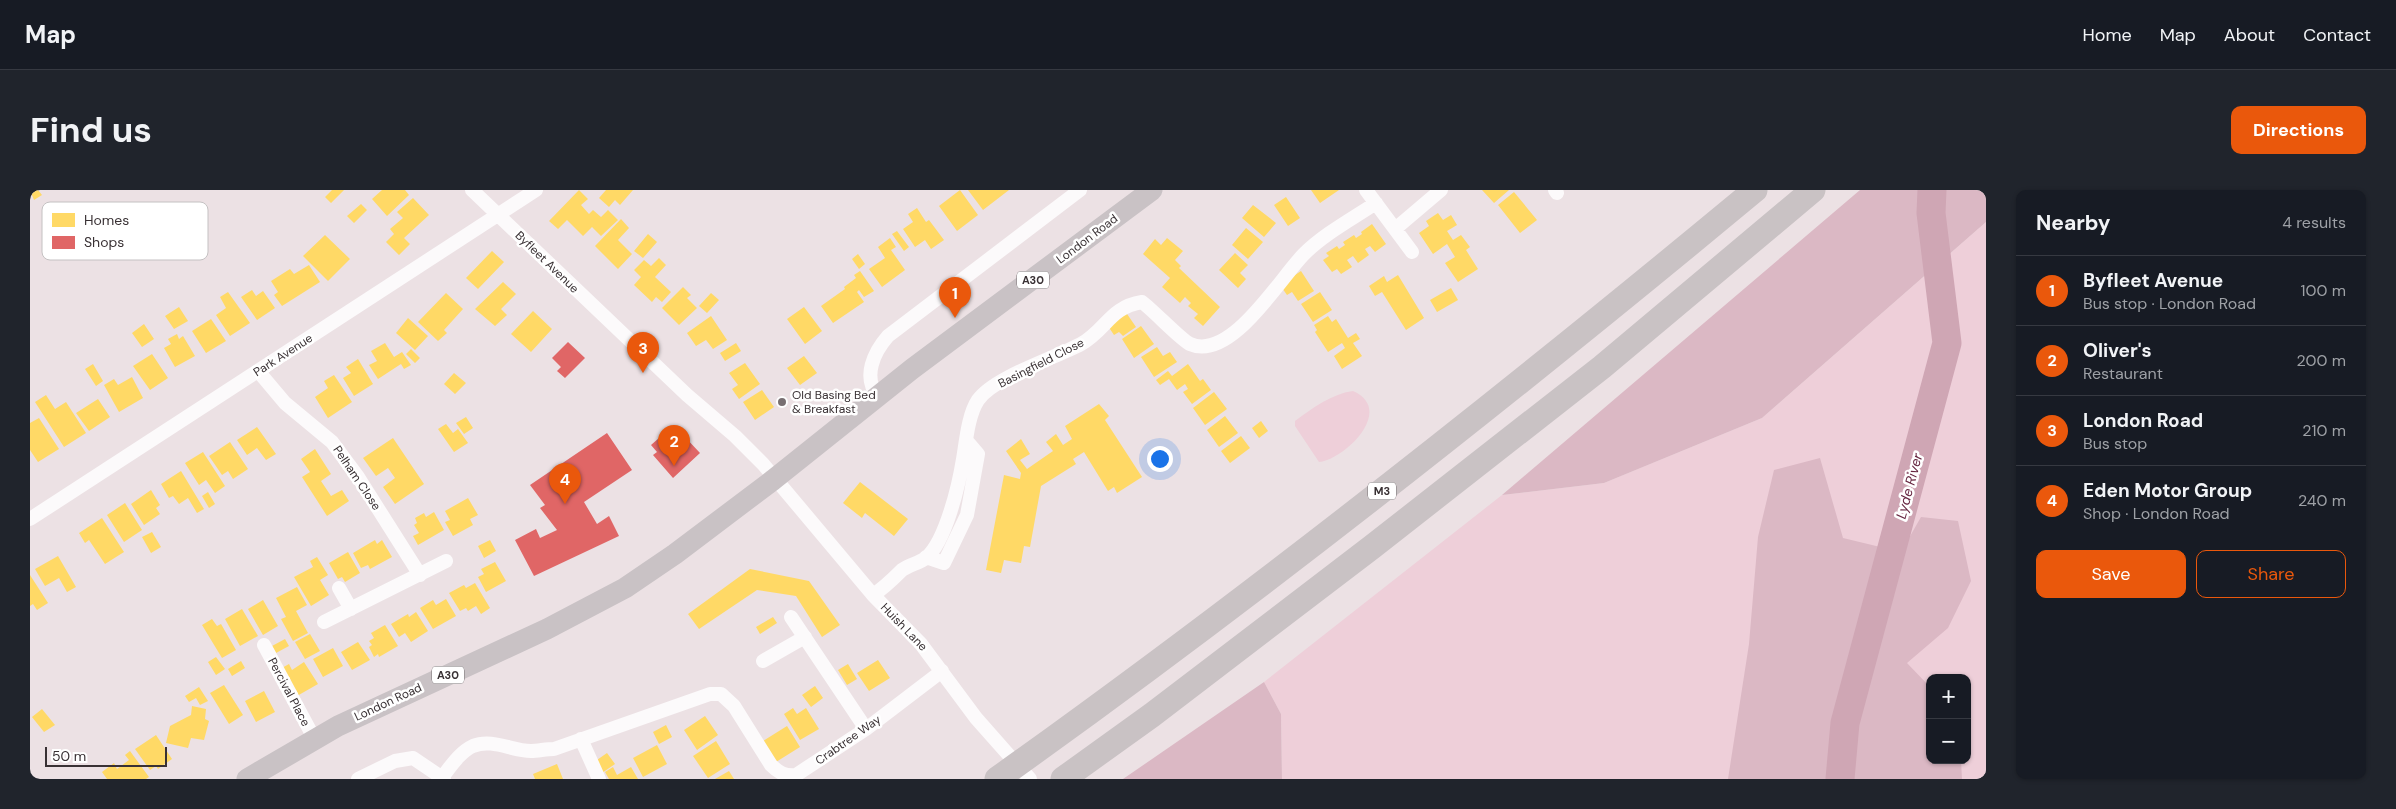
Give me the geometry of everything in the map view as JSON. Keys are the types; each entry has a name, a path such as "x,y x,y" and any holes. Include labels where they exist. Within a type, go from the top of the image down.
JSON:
{"highway":[{"name":"M3","path":"997,779 1136,680 1347,519 1572,341 1755,190"},
{"path":"1063,779 1152,715 1594,373 1813,190"}],"main road":[{"name":"London Road","path":"247,779 314,738 362,714 538,634 624,588 674,554 775,478 878,396 1152,190"}],"street":[{"name":"Byfleet Avenue","path":"472,190 687,395 735,436 775,478"},
{"name":"Park Avenue","path":"30,519 536,190"},
{"path":"878,396 874,391 870,372 875,350 888,336 1080,190"},
{"path":"1366,190 1412,252"},
{"path":"1394,229 1441,190"},
{"name":"Basingfield Close","path":"873,595 904,569 926,557 941,534 953,507 966,440 978,400 1001,381 1082,343 1101,328 1114,312 1128,304 1142,302 1155,311 1190,344 1208,348 1224,340 1259,309 1305,253 1376,203"},
{"name":"Pelham Close","path":"258,371 285,403 332,442 358,477 420,575"},
{"name":"Huish Lane","path":"775,478 873,595 922,644 976,718 1030,779"},
{"path":"324,622 446,561"},
{"path":"340,588 351,609"},
{"path":"791,617 866,729"},
{"path":"763,661 804,637"},
{"name":"Percival Place","path":"263,646 314,738"},
{"name":"Crabtree Way","path":"358,779 396,761 413,758 443,778 465,751 482,744 493,744 510,749 530,751 554,749 674,705 710,694 721,694 734,706 771,765 786,776 796,775 866,729 942,671"},
{"path":"581,739 599,779"}],"shaded area":[{"path":"1860,190 1986,190 1986,222 1762,418 1604,483 1502,495"},
{"path":"1986,222 1986,779 1282,779 1281,714 1264,682 1502,495 1604,483 1762,418"},
{"path":"1353,391 1365,399 1369,410 1368,421 1362,433 1352,444 1341,453 1319,462 1295,426 1295,421 1330,398"},
{"path":"1820,458 1843,538 1901,552 1921,517 1958,521 1971,581 1948,628 1907,663 1926,683 1926,764 1961,764 1962,779 1728,779 1749,644 1758,537 1774,470"},
{"path":"1264,682 1281,714 1282,779 1123,779"}],"building: Homes":[{"path":"30,190 38,190 42,195 34,200"},
{"path":"332,190 344,190 331,203 325,197"},
{"path":"382,190 405,190 409,195 387,216 372,199"},
{"path":"579,190 588,199 581,205 589,214 593,210 601,217 608,210 618,220 601,236 592,227 583,236 567,220 558,229 549,221"},
{"path":"606,190 633,190 620,205 615,200 609,207 599,198"},
{"path":"960,190 978,215 957,231 939,206"},
{"path":"968,190 1009,190 983,210"},
{"path":"1311,190 1339,190 1320,203"},
{"path":"1482,190 1509,190 1494,203"},
{"path":"1514,192 1537,220 1520,233 1498,205"},
{"path":"1286,197 1300,218 1288,226 1274,205"},
{"path":"413,198 429,215 404,238 410,244 399,255 386,242 394,234 390,229 403,218 397,212"},
{"path":"361,204 367,210 354,223 347,216"},
{"path":"1253,205 1276,223 1264,237 1242,218"},
{"path":"917,208 926,222 929,220 944,240 931,249 925,240 915,247 903,229 913,222 908,214"},
{"path":"1438,213 1443,220 1451,215 1457,225 1447,231 1453,240 1461,235 1470,247 1466,250 1478,269 1458,282 1445,263 1455,257 1447,244 1433,254 1419,233 1429,226 1426,221"},
{"path":"621,219 629,228 618,240 632,254 618,269 595,246"},
{"path":"1372,224 1386,244 1375,252 1370,246 1365,249 1369,255 1358,263 1353,256 1347,260 1352,267 1341,274 1337,269 1332,272 1323,260 1329,256 1326,253 1337,246 1339,249 1345,245 1343,242 1354,235 1356,238"},
{"path":"1246,228 1263,242 1248,259 1232,245"},
{"path":"897,231 909,247 904,251 892,234"},
{"path":"648,234 657,242 643,258 634,251"},
{"path":"325,235 350,259 328,281 303,256"},
{"path":"890,238 896,247 891,250 905,270 882,287 869,269 885,258 878,247"},
{"path":"1167,238 1183,251 1175,260 1181,266 1179,268 1220,307 1203,326 1194,318 1198,314 1188,306 1191,303 1185,297 1180,303 1162,287 1170,278 1143,254 1155,239 1161,245"},
{"path":"492,251 504,262 478,289 466,278"},
{"path":"1235,253 1248,265 1240,273 1246,279 1238,288 1219,270"},
{"path":"858,254 865,264 859,269 852,259"},
{"path":"659,258 666,265 655,277 671,292 662,302 656,297 652,302 634,285 641,277 634,270 644,260 651,266"},
{"path":"309,265 320,282 282,306 274,295 278,292 271,281 290,269 294,274"},
{"path":"860,271 874,291 864,297 859,290 857,292 864,302 833,323 821,306 845,289 844,287 856,278 854,275"},
{"path":"1301,271 1314,291 1298,301 1292,292 1287,295 1280,285"},
{"path":"1398,275 1424,318 1406,330 1382,292 1375,296 1369,286 1384,276 1387,282"},
{"path":"503,282 516,294 501,309 507,315 495,326 475,309"},
{"path":"683,287 691,295 687,298 697,308 679,325 662,308"},
{"path":"1451,288 1458,300 1437,312 1430,300"},
{"path":"252,290 256,296 263,291 275,308 257,320 241,297"},
{"path":"228,292 250,323 230,336 216,315 226,308 220,297"},
{"path":"1320,292 1332,310 1313,322 1301,304"},
{"path":"446,293 463,309 444,330 447,333 438,341 418,322"},
{"path":"711,293 719,300 707,313 699,306"},
{"path":"179,307 188,321 174,329 165,316"},
{"path":"804,307 822,331 805,344 787,319"},
{"path":"533,311 552,329 531,352 511,334"},
{"path":"1125,311 1136,327 1123,336 1119,332 1114,335 1106,323"},
{"path":"711,316 727,340 713,349 706,340 696,346 687,333"},
{"path":"1328,316 1332,322 1336,319 1348,338 1356,333 1360,339 1353,343 1362,356 1342,369 1334,356 1345,348 1342,343 1328,352 1315,332 1317,330 1314,325"},
{"path":"408,318 428,336 415,350 396,333"},
{"path":"211,319 226,341 206,353 192,331"},
{"path":"144,324 154,339 142,347 132,333"},
{"path":"1141,326 1154,344 1134,358 1122,339"},
{"path":"177,334 179,339 183,336 195,356 175,367 164,348 171,344 168,339"},
{"path":"385,343 394,357 402,352 411,365 404,369 401,364 378,379 369,365 377,361 371,351"},
{"path":"736,343 741,351 725,361 720,353"},
{"path":"1157,347 1163,356 1170,352 1177,362 1154,377 1141,357"},
{"path":"411,349 420,358 415,363 406,354"},
{"path":"152,354 168,378 150,390 133,366"},
{"path":"804,356 817,373 800,385 787,368"},
{"path":"358,359 373,384 354,396 343,378 351,373 346,367"},
{"path":"745,363 760,384 739,399 732,389 738,385 729,373"},
{"path":"93,364 103,381 96,386 85,369"},
{"path":"1188,364 1200,381 1203,379 1211,390 1192,404 1183,392 1188,389 1185,384 1177,390 1169,379 1160,385 1156,380 1168,371 1172,376"},
{"path":"454,373 466,383 455,394 444,384"},
{"path":"334,375 352,402 328,418 315,397 328,388 324,381"},
{"path":"132,377 143,398 119,412 104,385 114,379 118,385"},
{"path":"762,390 774,407 755,420 743,402"},
{"path":"1214,392 1227,409 1205,425 1193,408"},
{"path":"46,395 55,409 66,402 86,433 64,447 35,402"},
{"path":"98,399 110,417 89,431 76,413"},
{"path":"1099,404 1109,416 1105,420 1142,477 1117,493 1114,487 1108,491 1084,452 1073,459 1076,464 1041,486 1030,547 1024,546 1021,563 1004,560 1001,573 986,570 1004,475 1020,479 1021,473 1006,451 1021,439 1030,454 1020,460 1027,469 1053,451 1046,442 1056,434 1063,445 1072,439 1065,426"},
{"path":"1225,416 1238,433 1219,447 1207,430"},
{"path":"466,417 473,428 464,434 456,423"},
{"path":"39,418 59,449 38,462 30,450 30,423"},
{"path":"1261,421 1268,431 1259,438 1252,428"},
{"path":"446,424 453,433 458,429 468,443 454,452 438,429"},
{"path":"257,427 276,454 266,460 257,448 247,455 237,440"},
{"path":"1241,436 1250,448 1230,463 1221,451"},
{"path":"393,438 424,484 395,504 383,487 395,478 388,468 376,476 363,458"},
{"path":"230,442 248,469 233,479 228,471 222,475 209,456"},
{"path":"315,449 331,474 321,481 331,496 342,490 349,501 327,516 302,477 310,472 301,459"},
{"path":"203,452 225,486 215,493 206,480 199,485 185,463"},
{"path":"181,471 204,509 197,513 188,498 179,504 173,496 169,498 161,484"},
{"path":"860,482 908,519 894,536 865,513 862,518 843,503"},
{"path":"151,490 160,505 156,508 160,514 144,525 131,504"},
{"path":"208,492 215,504 209,508 202,496"},
{"path":"468,498 478,515 470,519 473,525 453,536 445,522 450,520 445,511"},
{"path":"125,503 142,530 124,542 107,515"},
{"path":"434,512 444,530 418,545 413,536 419,533 414,525 417,523 415,518 424,513 426,517"},
{"path":"102,518 124,552 105,564 89,540 85,543 79,533"},
{"path":"152,532 161,547 151,553 142,537"},
{"path":"375,540 377,544 382,540 392,557 370,569 368,565 361,568 353,553"},
{"path":"490,540 496,551 484,558 478,546"},
{"path":"348,552 360,573 345,582 342,577 338,579 329,563"},
{"path":"58,556 76,587 67,592 59,578 45,586 35,569"},
{"path":"317,557 328,575 320,580 329,595 311,606 294,577 313,567 310,561"},
{"path":"495,562 506,581 486,592 478,577 484,574 481,569"},
{"path":"750,569 809,581 840,625 822,637 796,596 757,590 699,629 688,614"},
{"path":"30,575 48,603 37,610 33,604 30,606"},
{"path":"475,583 490,608 481,614 476,606 468,611 466,608 460,611 449,593 464,585 466,588"},
{"path":"297,587 307,605 296,611 308,633 293,641 281,619 286,617 276,598"},
{"path":"446,599 456,616 433,629 420,608 433,600 436,605"},
{"path":"263,600 278,626 263,635 248,609"},
{"path":"242,609 258,636 240,646 225,619"},
{"path":"416,612 428,631 411,642 405,633 399,637 391,624 408,614 409,617"},
{"path":"773,617 777,623 760,634 756,627"},
{"path":"212,619 217,626 221,624 236,650 222,658 202,625"},
{"path":"385,625 398,646 379,657 378,654 374,657 369,647 372,645 369,641 374,638 371,633"},
{"path":"310,634 320,651 305,659 295,642"},
{"path":"285,639 289,646 276,653 272,646"},
{"path":"358,642 370,660 352,670 341,652"},
{"path":"333,648 343,666 323,677 313,659"},
{"path":"216,657 225,669 216,675 208,662"},
{"path":"878,660 890,678 869,691 857,673"},
{"path":"241,661 245,668 232,676 228,669"},
{"path":"304,662 318,684 297,696 280,669 289,664 292,670"},
{"path":"848,664 857,679 847,685 838,670"},
{"path":"224,685 243,715 229,724 210,693"},
{"path":"815,686 823,698 811,707 802,695"},
{"path":"199,687 208,701 200,705 196,698 189,702 185,696"},
{"path":"264,691 275,712 256,722 245,701"},
{"path":"192,706 206,709 205,719 209,721 204,740 191,738 188,748 166,743 170,726 191,715"},
{"path":"793,708 797,714 806,708 819,729 800,740 784,714"},
{"path":"42,709 55,725 44,732 32,717"},
{"path":"705,716 718,735 697,750 684,730"},
{"path":"666,725 672,737 659,744 653,732"},
{"path":"787,726 800,747 776,762 763,741"},
{"path":"156,735 172,759 158,769 156,766 150,770 135,749"},
{"path":"716,741 730,764 708,778 693,756"},
{"path":"657,745 667,764 643,777 633,758"},
{"path":"130,751 149,777 146,779 107,779 102,772 114,763 117,769 129,760 125,755"},
{"path":"607,753 615,764 602,773 594,762"},
{"path":"557,764 563,779 535,779 533,774"},
{"path":"613,767 617,775 631,767 638,779 609,779 605,772"},
{"path":"729,771 734,779 715,779"}],"building: Shops":[{"path":"568,342 585,358 565,378 557,371 561,367 552,358"},
{"path":"607,433 632,470 584,502 597,524 609,516 619,536 534,576 515,540 536,529 540,538 557,530 540,508 545,505 530,485"},
{"path":"684,436 700,453 673,478 653,455 657,452 651,445 659,438 665,444 673,437 677,441"}],"waterway":[{"name":"Lyde River","path":"1840,779 1845,723 1947,343 1931,213 1932,190"}],"place":[{"name":"Byfleet Avenue","path":"955,318"},
{"name":"London Road","path":"643,373"},
{"name":"Old Basing Bed & Breakfast","path":"782,402"},
{"name":"Oliver's","path":"674,466"},
{"name":"Eden Motor Group","path":"565,504"}]}
